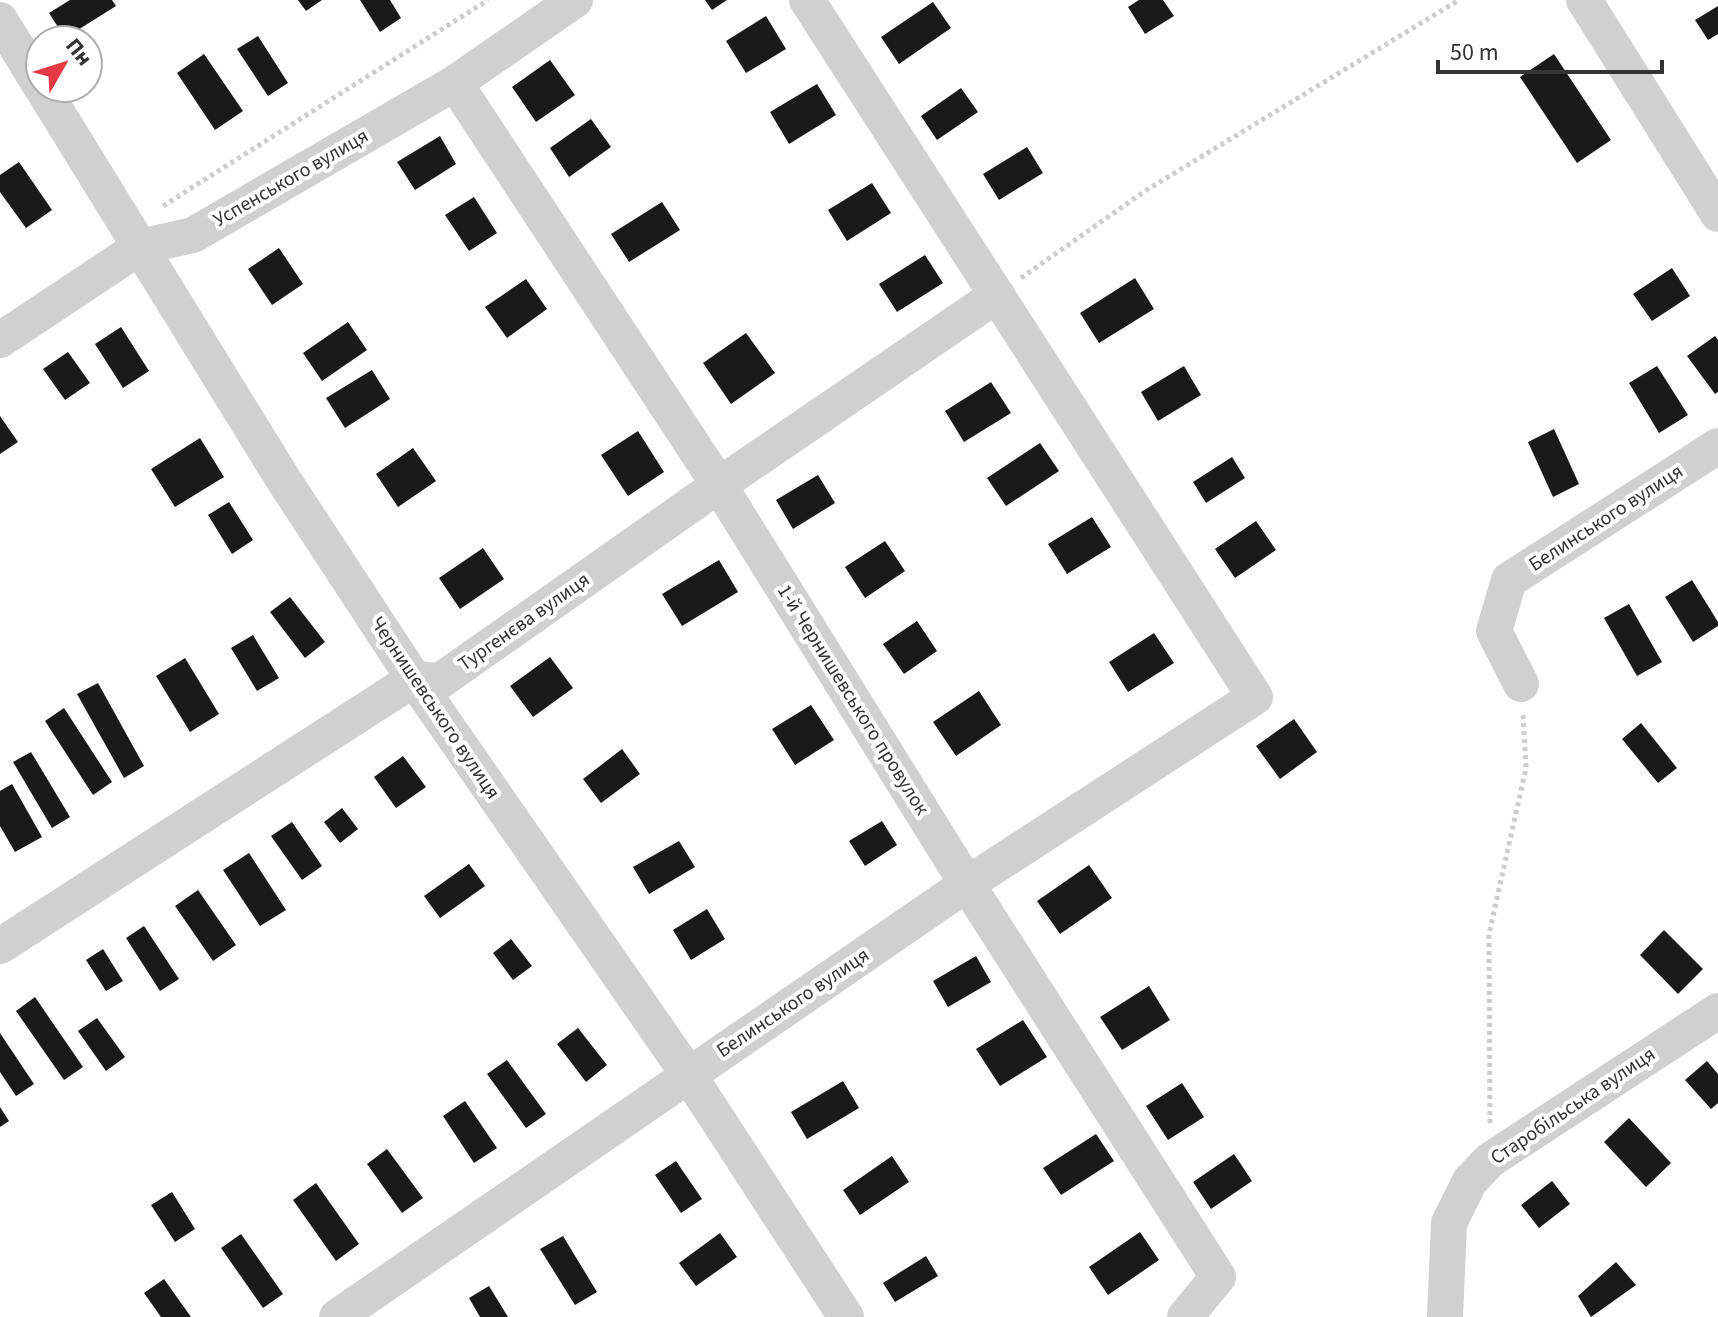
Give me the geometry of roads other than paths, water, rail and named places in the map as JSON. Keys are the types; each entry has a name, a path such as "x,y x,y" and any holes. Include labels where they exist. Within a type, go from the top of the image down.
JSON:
{"street":[{"name":"Успенського вулиця","path":"0,340 134,238 193,235 455,83 575,0"},
{"path":"807,0 997,295"},
{"path":"1584,0 1718,214"},
{"name":"Чернишевського вулиця","path":"0,20 24,59"},
{"name":"1-й Чернишевського провулок","path":"455,83 719,485 967,884 1218,1277 1185,1317"},
{"name":"Чернишевського вулиця","path":"51,104 283,479 414,679 688,1074 846,1317"},
{"name":"Тургенєва вулиця","path":"0,946 414,679 440,681 997,295"},
{"name":"Белинського вулиця","path":"337,1317 967,884 1255,697 997,295"},
{"name":"Белинського вулиця","path":"1521,684 1494,631 1509,580 1718,446"},
{"name":"Старобільська вулиця","path":"1445,1317 1449,1223 1470,1181 1490,1160 1718,1011"}]}
